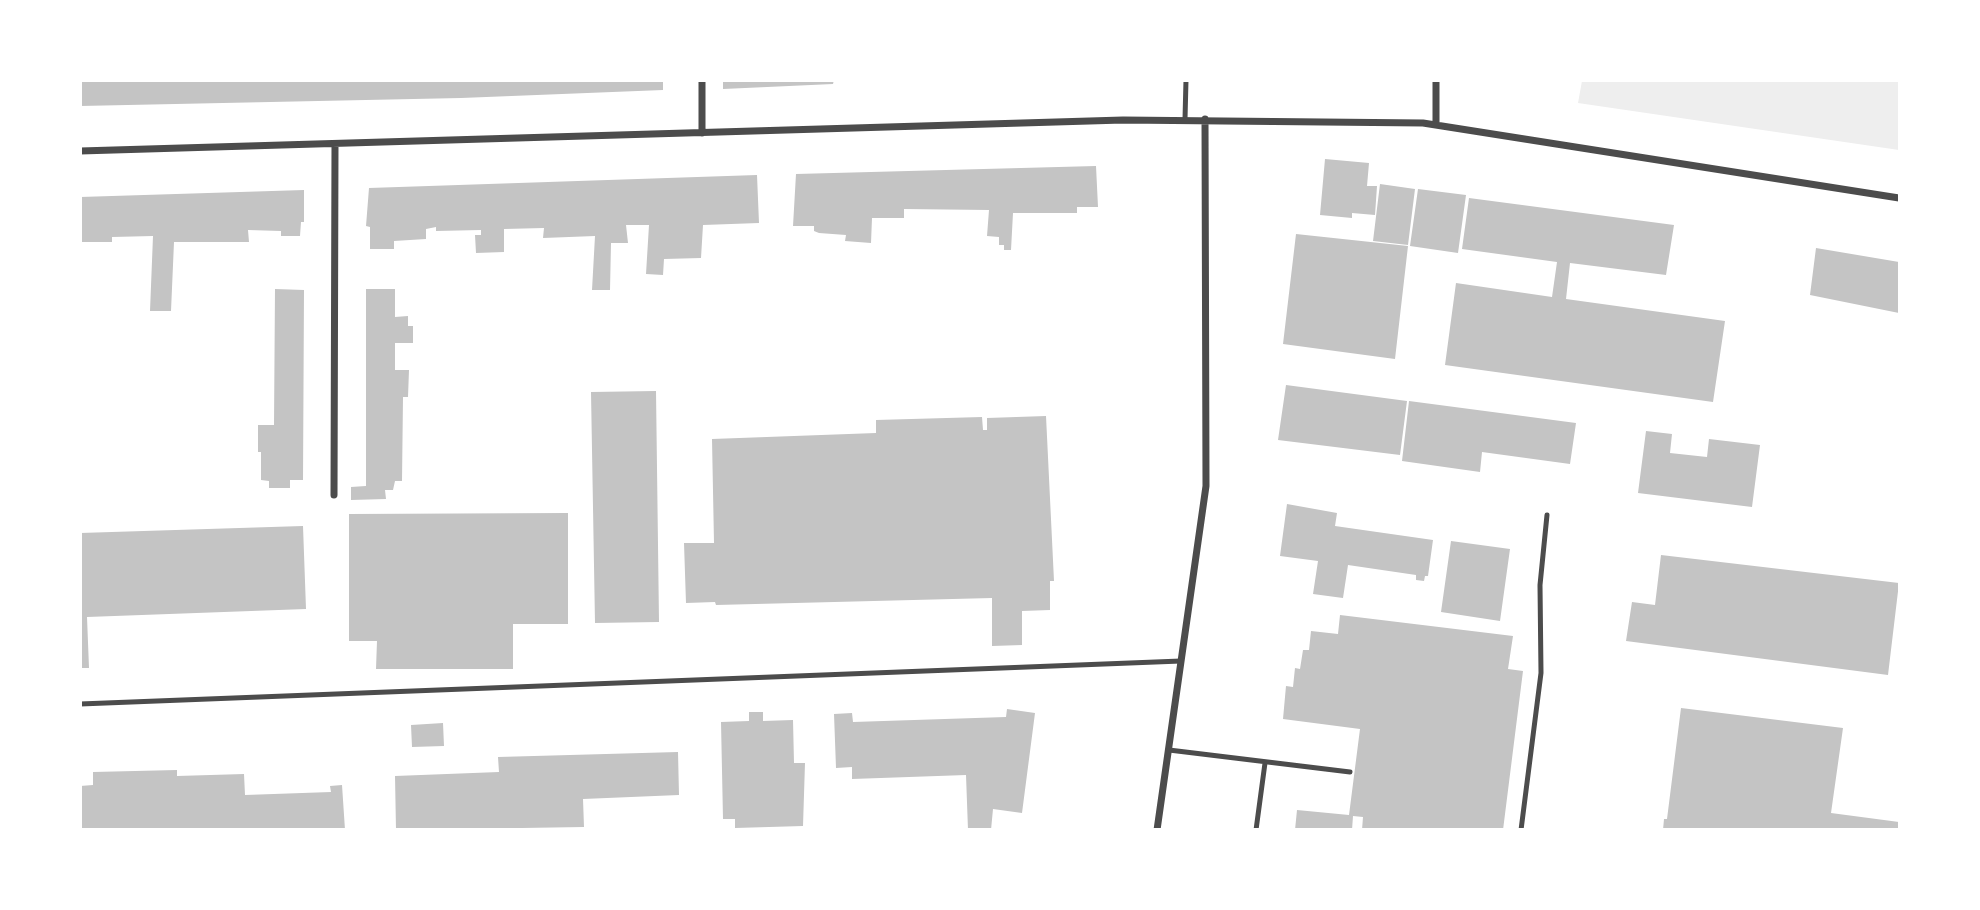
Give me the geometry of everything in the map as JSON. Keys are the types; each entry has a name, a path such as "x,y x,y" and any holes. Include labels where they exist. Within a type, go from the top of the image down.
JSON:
{"street":[{"path":"702,80 702,133"},
{"path":"1436,80 1436,124"},
{"path":"1157,830 1206,486 1205,119"},
{"path":"80,151 1205,119 1436,124 1899,198"},
{"path":"334,495 335,144"}],"lane":[{"path":"1185,120 1186,80"},
{"path":"1521,830 1541,673 1540,585 1547,515"},
{"path":"80,704 309,698 1181,662"},
{"path":"1168,751 1350,772"},
{"path":"1256,830 1265,763"}],"shaded area":[{"path":"1582,81 1899,81 1899,150 1578,103"}],"building":[{"path":"80,80 663,80 663,90 461,98 80,106"},
{"path":"723,80 834,80 833,84 723,89"},
{"path":"1325,159 1369,163 1367,186 1377,186 1375,215 1352,213 1352,218 1320,215"},
{"path":"1096,166 1098,207 1077,207 1077,213 1013,213 1011,250 1004,250 1004,245 999,245 999,237 987,236 989,210 904,209 904,218 872,218 871,243 845,241 846,235 819,233 814,231 814,226 793,226 796,174"},
{"path":"757,175 759,223 703,225 701,258 664,259 663,275 646,274 649,225 626,225 628,243 611,243 610,290 592,290 595,236 543,238 544,228 504,229 504,252 476,253 475,235 481,235 481,230 436,231 436,227 426,229 426,239 394,241 394,249 370,249 370,227 366,226 369,188"},
{"path":"1380,184 1415,189 1408,245 1373,241"},
{"path":"1418,189 1466,195 1458,253 1410,246"},
{"path":"304,190 304,222 301,222 300,236 281,236 281,231 248,230 249,242 174,242 171,311 150,311 153,236 112,237 112,242 80,242 80,197"},
{"path":"1469,198 1674,225 1666,275 1570,263 1566,299 1725,321 1713,402 1445,365 1456,283 1552,297 1557,262 1462,249"},
{"path":"1296,234 1408,246 1395,359 1283,344"},
{"path":"1816,248 1899,262 1899,313 1810,295"},
{"path":"275,289 304,290 303,480 290,480 290,488 269,488 269,481 261,480 261,452 258,452 258,425 274,425"},
{"path":"366,289 395,289 395,317 408,316 408,326 413,326 413,343 395,343 395,370 409,370 408,397 403,397 402,481 395,481 393,490 385,490 386,499 351,500 351,487 366,486"},
{"path":"1286,385 1407,401 1400,455 1278,440"},
{"path":"656,391 659,622 595,623 591,392"},
{"path":"1409,401 1576,423 1570,464 1482,452 1480,472 1402,461"},
{"path":"1046,416 1054,581 1050,581 1050,610 1022,611 1022,645 992,646 992,598 716,605 715,602 686,603 684,543 714,543 712,439 876,433 876,420 982,417 983,430 987,430 987,418"},
{"path":"1646,431 1672,434 1670,453 1707,457 1709,439 1760,445 1752,507 1638,493"},
{"path":"1287,504 1337,513 1335,526 1433,540 1428,576 1425,576 1424,581 1416,580 1416,575 1348,565 1343,598 1313,594 1318,561 1280,556"},
{"path":"568,513 568,624 513,624 513,669 376,669 377,641 349,641 349,514"},
{"path":"303,526 306,609 87,617 89,668 80,668 80,533"},
{"path":"1451,541 1510,549 1500,621 1441,612"},
{"path":"1661,555 1899,583 1888,675 1626,641 1632,602 1655,605"},
{"path":"1340,615 1513,636 1508,669 1523,671 1503,830 1362,830 1363,817 1353,816 1352,830 1295,830 1297,810 1349,815 1360,729 1283,719 1286,686 1293,687 1295,668 1300,669 1303,650 1309,650 1311,631 1338,634"},
{"path":"1681,708 1843,728 1831,813 1899,822 1899,830 1663,830 1664,819 1667,819"},
{"path":"1007,709 1035,713 1022,813 993,809 991,830 968,830 966,775 852,779 852,767 836,768 834,714 852,713 853,722 1006,717"},
{"path":"749,712 763,712 763,721 793,720 794,763 805,763 803,826 735,828 735,819 723,819 721,722 749,721"},
{"path":"443,723 444,746 412,747 411,725"},
{"path":"678,752 679,795 583,799 584,827 396,830 395,776 499,772 498,757"},
{"path":"177,770 177,776 244,774 245,795 331,792 330,786 342,785 345,830 80,830 80,786 93,785 93,772"}]}
